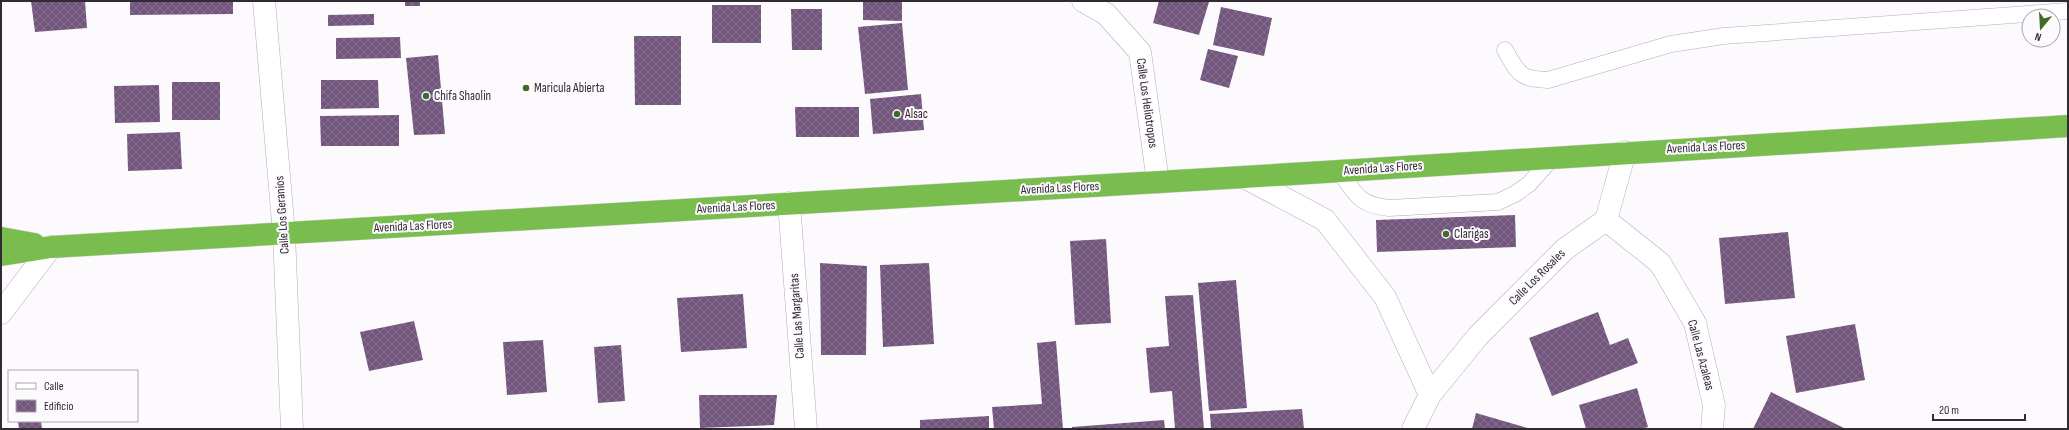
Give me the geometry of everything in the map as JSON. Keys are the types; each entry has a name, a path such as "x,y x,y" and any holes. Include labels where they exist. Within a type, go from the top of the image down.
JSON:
{"highway":[{"name":"Avenida Las Flores","path":"1,255 51,247 1244,177 1626,152 2068,126"},
{"name":"Avenida Las Flores","path":"1,238 51,247"}],"street":[{"name":"Calle Los Geranios","path":"264,1 284,234 292,429"},
{"name":"Calle Los Heliotropos","path":"1083,1 1106,14 1140,52 1158,182"},
{"path":"1606,220 1626,152"},
{"path":"1244,177 1325,220 1385,297 1430,395"},
{"name":"Calle Las Margaritas","path":"789,203 806,429"},
{"name":"Calle Los Rosales","path":"1413,429 1430,395 1478,336 1565,249 1606,220"},
{"name":"Calle Las Azaleas","path":"1606,220 1660,263 1695,323 1714,405 1712,429"},
{"path":"1,313 51,247"}],"lane":[{"path":"1505,50 1518,73 1532,79 1548,80 1671,44 1724,36 2068,11"},
{"path":"1339,171 1360,200 1373,207 1389,208 1498,202 1515,194 1529,184 1553,157"}],"building":[{"path":"31,1 85,1 87,28 35,32"},
{"path":"130,1 233,1 233,14 130,15"},
{"path":"405,1 420,1 420,6 405,6"},
{"path":"863,1 902,1 902,21 863,20"},
{"path":"1159,1 1209,2 1199,35 1153,23"},
{"path":"712,5 761,5 761,43 712,43"},
{"path":"1221,7 1272,18 1264,56 1213,45"},
{"path":"791,9 822,9 822,50 792,50"},
{"path":"374,14 374,25 328,26 328,15"},
{"path":"902,23 908,90 865,94 858,27"},
{"path":"634,36 681,36 681,105 635,105"},
{"path":"400,37 401,58 336,59 336,38"},
{"path":"1208,49 1238,56 1229,88 1200,80"},
{"name":"Chifa Shaolin","path":"438,55 445,134 414,135 406,58"},
{"path":"321,80 378,80 379,108 321,109"},
{"path":"172,82 220,82 220,120 172,120"},
{"path":"159,85 160,122 115,123 114,86"},
{"name":"Alsac","path":"921,94 924,130 873,134 870,99"},
{"path":"795,107 859,107 859,137 796,137"},
{"path":"399,115 399,146 321,146 320,116"},
{"path":"180,132 182,169 128,171 127,134"},
{"name":"Clarigas","path":"1515,215 1516,247 1377,252 1376,220"},
{"path":"1788,232 1795,298 1725,304 1719,238"},
{"path":"1106,239 1111,323 1075,325 1070,241"},
{"path":"820,263 867,266 866,355 821,355"},
{"path":"929,263 934,344 883,347 880,265"},
{"path":"1236,280 1247,408 1209,411 1198,283"},
{"path":"743,294 747,348 681,352 677,298"},
{"path":"1193,295 1204,429 1175,429 1172,391 1150,393 1146,348 1169,346 1165,296"},
{"path":"1598,312 1610,345 1628,338 1638,363 1552,396 1529,338"},
{"path":"414,321 423,360 369,371 360,332"},
{"path":"1855,324 1865,380 1796,393 1786,336"},
{"path":"543,340 547,392 507,395 503,342"},
{"path":"1056,341 1063,429 994,429 992,407 1042,404 1037,343"},
{"path":"621,345 625,401 598,403 594,347"},
{"path":"1637,388 1648,427 1641,429 1586,429 1579,405"},
{"path":"1771,392 1846,429 1753,429"},
{"path":"699,395 777,395 774,425 700,428"},
{"path":"1302,409 1304,429 1211,429 1210,414"},
{"path":"1476,413 1531,429 1472,429"},
{"path":"989,416 989,429 920,429 920,420"},
{"path":"1164,420 1165,429 1072,429 1072,427"},
{"path":"18,422 41,422 42,429 19,429"}],"place":[{"name":"Maricula Abierta","path":"526,88"},
{"name":"Chifa Shaolin","path":"426,96"},
{"name":"Alsac","path":"897,114"},
{"name":"Clarigas","path":"1446,234"}]}
